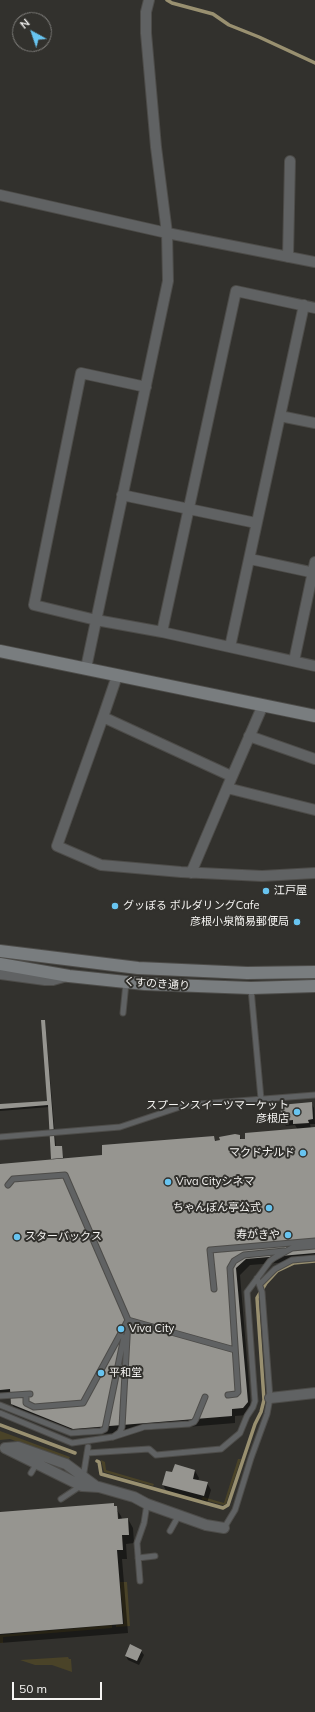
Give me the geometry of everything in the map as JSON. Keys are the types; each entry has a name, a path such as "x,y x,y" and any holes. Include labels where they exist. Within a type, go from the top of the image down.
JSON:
{"main road":[{"path":"0,651 315,716"},
{"name":"くすのき通り","path":"0,951 138,968 247,973 315,972"},
{"name":"くすのき通り","path":"0,964 69,976 146,984 251,988 315,986"}],"street":[{"path":"86,668 168,281 167,233 156,147 146,33 146,12 149,0"},
{"path":"288,257 290,161"},
{"path":"0,195 167,233 315,262"},
{"path":"162,632 236,292 315,308"},
{"path":"230,647 304,305"},
{"path":"146,387 81,373 34,605 96,620 162,632 315,666"},
{"path":"280,416 315,423"},
{"path":"122,495 256,523"},
{"path":"250,559 314,569 294,661"},
{"path":"117,676 57,846 101,865 191,873 262,876 315,872"},
{"path":"191,873 231,776 263,705"},
{"path":"103,717 231,776"},
{"path":"249,736 315,759"},
{"path":"227,788 315,810"},
{"path":"0,974 45,980 53,980 69,976"},
{"path":"270,1398 315,1393"},
{"path":"2,1448 18,1447 66,1464 83,1481"},
{"path":"2,1448 98,1487 134,1497 146,1504 206,1525 224,1528"}],"lane":[{"path":"123,1014 126,982"},
{"path":"251,988 261,1099"},
{"path":"0,1137 120,1127 186,1105 315,1095"},
{"path":"8,1185 13,1179 65,1175 128,1320 122,1427 120,1432 113,1438"},
{"path":"214,1289 210,1250 315,1241"},
{"path":"61,1500 83,1481 88,1450 149,1449 156,1456 222,1449 240,1433 247,1416 253,1407 254,1401 247,1292 270,1261 274,1258 292,1248 315,1248"},
{"path":"228,1395 236,1394 238,1392 230,1268 234,1261 244,1255 315,1248"},
{"path":"260,1286 275,1269 292,1260 315,1258"},
{"path":"224,1528 236,1510 251,1458 267,1414 270,1398 262,1292 257,1278"},
{"path":"128,1320 235,1350"},
{"path":"0,1396 28,1396 26,1403 29,1406 83,1403 128,1320"},
{"path":"0,1404 71,1433 101,1431 105,1428 128,1320"},
{"path":"0,1413 67,1442 79,1442 113,1438 144,1427 189,1424 194,1422 196,1419 205,1397"},
{"path":"31,1473 37,1463"},
{"path":"140,1581 137,1543 144,1524 146,1504"},
{"path":"170,1531 179,1515"},
{"path":"138,1558 155,1556"}],"shaded area":[{"path":"0,1431 70,1457 66,1460 10,1439 0,1440"},
{"path":"238,1459 241,1459 226,1504 223,1505 201,1499 203,1497 224,1503"},
{"path":"101,1460 105,1462 106,1470 154,1484 153,1486 104,1472"},
{"path":"120,1582 127,1582 130,1626 116,1627 116,1625 124,1624"},
{"path":"112,1625 112,1628 3,1637 3,1643 0,1643 0,1635"},
{"path":"68,1657 71,1659 72,1672 52,1665 35,1665 20,1660"}],"building":[{"path":"41,1020 45,1020 55,1146 62,1146 63,1158 51,1159 48,1105 0,1109 0,1104 47,1101"},
{"name":"スプーンスイーツマーケット 彦根店","path":"312,1102 313,1119 308,1120 309,1123 293,1124 293,1120 282,1121 280,1105"},
{"name":"Viva City","path":"315,1127 315,1253 246,1259 236,1268 248,1402 243,1408 232,1409 232,1416 73,1429 11,1404 10,1389 0,1390 0,1164 102,1155 102,1145 214,1136 215,1141 220,1140 219,1137 235,1134 240,1135 240,1139 245,1139 245,1133"},
{"path":"175,1464 195,1470 193,1479 208,1482 204,1496 162,1485 166,1471 172,1472"},
{"path":"114,1503 114,1506 117,1506 118,1519 128,1518 129,1535 122,1535 123,1550 117,1550 123,1624 0,1634 0,1512"},
{"path":"130,1644 142,1650 137,1661 125,1656"}],"waterway":[{"path":"167,0 172,3 213,14 229,25 315,63"},
{"path":"97,1461 99,1462 101,1474 223,1508 228,1505 264,1400 257,1298 266,1283 277,1271 294,1263 315,1261"},
{"path":"0,1425 75,1453"}],"place":[{"name":"江戸屋","path":"266,891"},
{"name":"グッぽる ボルダリングCafe","path":"115,906"},
{"name":"彦根小泉簡易郵便局","path":"297,922"},
{"name":"スプーンスイーツマーケット 彦根店","path":"297,1112"},
{"name":"マクドナルド","path":"303,1153"},
{"name":"Viva Cityシネマ","path":"168,1182"},
{"name":"ちゃんぽん亭公式","path":"269,1208"},
{"name":"寿がきや","path":"288,1235"},
{"name":"スターバックス","path":"17,1237"},
{"name":"Viva City","path":"121,1329"},
{"name":"平和堂","path":"101,1373"}]}
